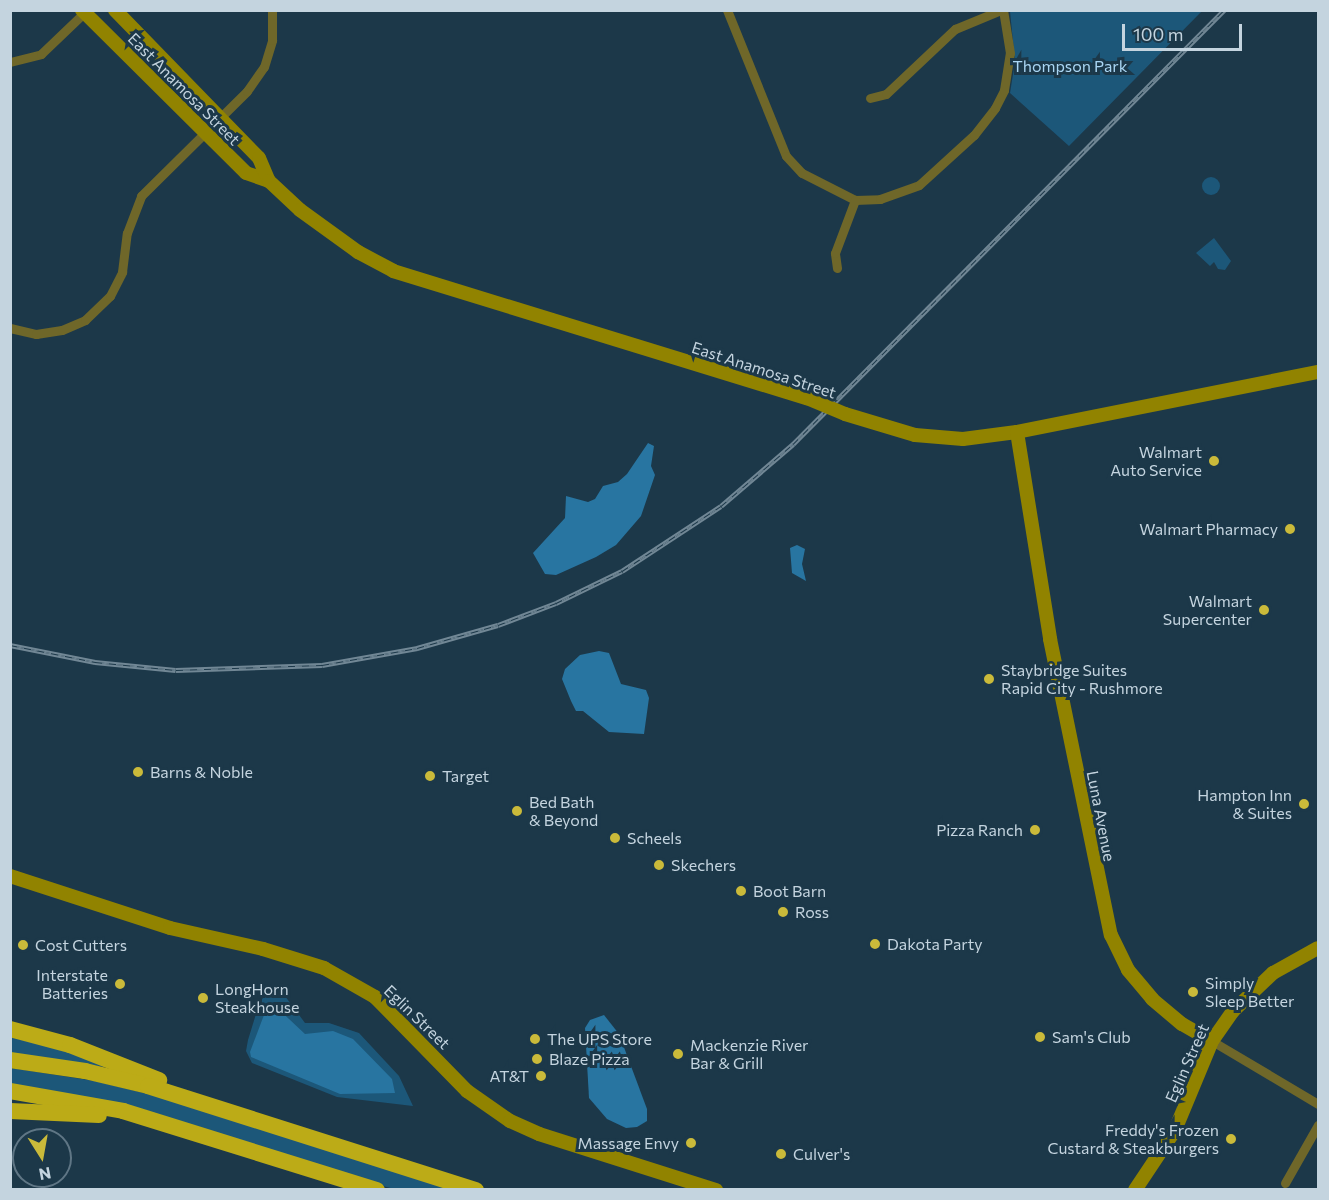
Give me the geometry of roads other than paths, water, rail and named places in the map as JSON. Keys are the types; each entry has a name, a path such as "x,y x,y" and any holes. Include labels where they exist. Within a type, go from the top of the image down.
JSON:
{"highway":[{"path":"10,1029 93,1053 272,1124"},
{"path":"10,1060 128,1080 476,1190"},
{"path":"10,1091 123,1111 376,1190"},
{"path":"10,1111 125,1119 376,1190"}],"street":[{"name":"East Anamosa Street","path":"115,10 221,116 259,158 269,180 331,235 393,271 807,398 845,414 915,435 963,439 1017,432 1318,372"},
{"path":"10,328 36,334 62,330 85,320 103,304 122,272 127,233 141,196 221,116 264,67 272,40 272,10"},
{"path":"728,10 786,156 802,173 855,200 880,199 919,186 974,135 995,108 1004,90 1010,53 1002,10 955,29 886,94 870,98"},
{"name":"East Anamosa Street","path":"85,11 246,173 269,180"},
{"path":"10,62 41,54 85,11"},
{"path":"837,268 835,253 855,200"},
{"name":"Luna Avenue","path":"1017,432 1042,600 1091,854 1111,935 1128,970 1152,999 1182,1024 1318,1104"},
{"name":"Eglin Street","path":"10,876 171,928 262,948 324,968 382,1003 467,1091 510,1121 539,1134 716,1190"},
{"name":"Eglin Street","path":"1135,1190 1175,1130 1212,1041 1251,992 1285,965 1318,948"},
{"path":"1285,1182 1318,1125"}],"railway":[{"path":"10,645 95,662 176,670 322,665 417,648 498,625 556,603 622,571 721,506 793,444 1224,10"}],"place":[{"name":"Walmart Auto Service","path":"1214,461"},
{"name":"Walmart Pharmacy","path":"1290,529"},
{"name":"Walmart Supercenter","path":"1264,610"},
{"name":"Staybridge Suites Rapid City - Rushmore","path":"989,679"},
{"name":"Barns & Noble","path":"138,772"},
{"name":"Target","path":"430,776"},
{"name":"Hampton Inn & Suites","path":"1304,804"},
{"name":"Bed Bath & Beyond","path":"517,811"},
{"name":"Pizza Ranch","path":"1035,830"},
{"name":"Scheels","path":"615,838"},
{"name":"Skechers","path":"659,865"},
{"name":"Boot Barn","path":"741,891"},
{"name":"Ross","path":"783,912"},
{"name":"Dakota Party","path":"875,944"},
{"name":"Cost Cutters","path":"23,945"},
{"name":"Interstate Batteries","path":"120,984"},
{"name":"Simply Sleep Better","path":"1193,992"},
{"name":"LongHorn Steakhouse","path":"203,998"},
{"name":"Sam's Club","path":"1040,1037"},
{"name":"The UPS Store","path":"535,1039"},
{"name":"Mackenzie River Bar & Grill","path":"678,1054"},
{"name":"Blaze Pizza","path":"537,1059"},
{"name":"AT&T","path":"541,1076"},
{"name":"Freddy's Frozen Custard & Steakburgers","path":"1231,1139"},
{"name":"Massage Envy","path":"691,1143"},
{"name":"Culver's","path":"781,1154"}],"park label":[{"name":"Thompson Park","path":"1070,66"}]}
